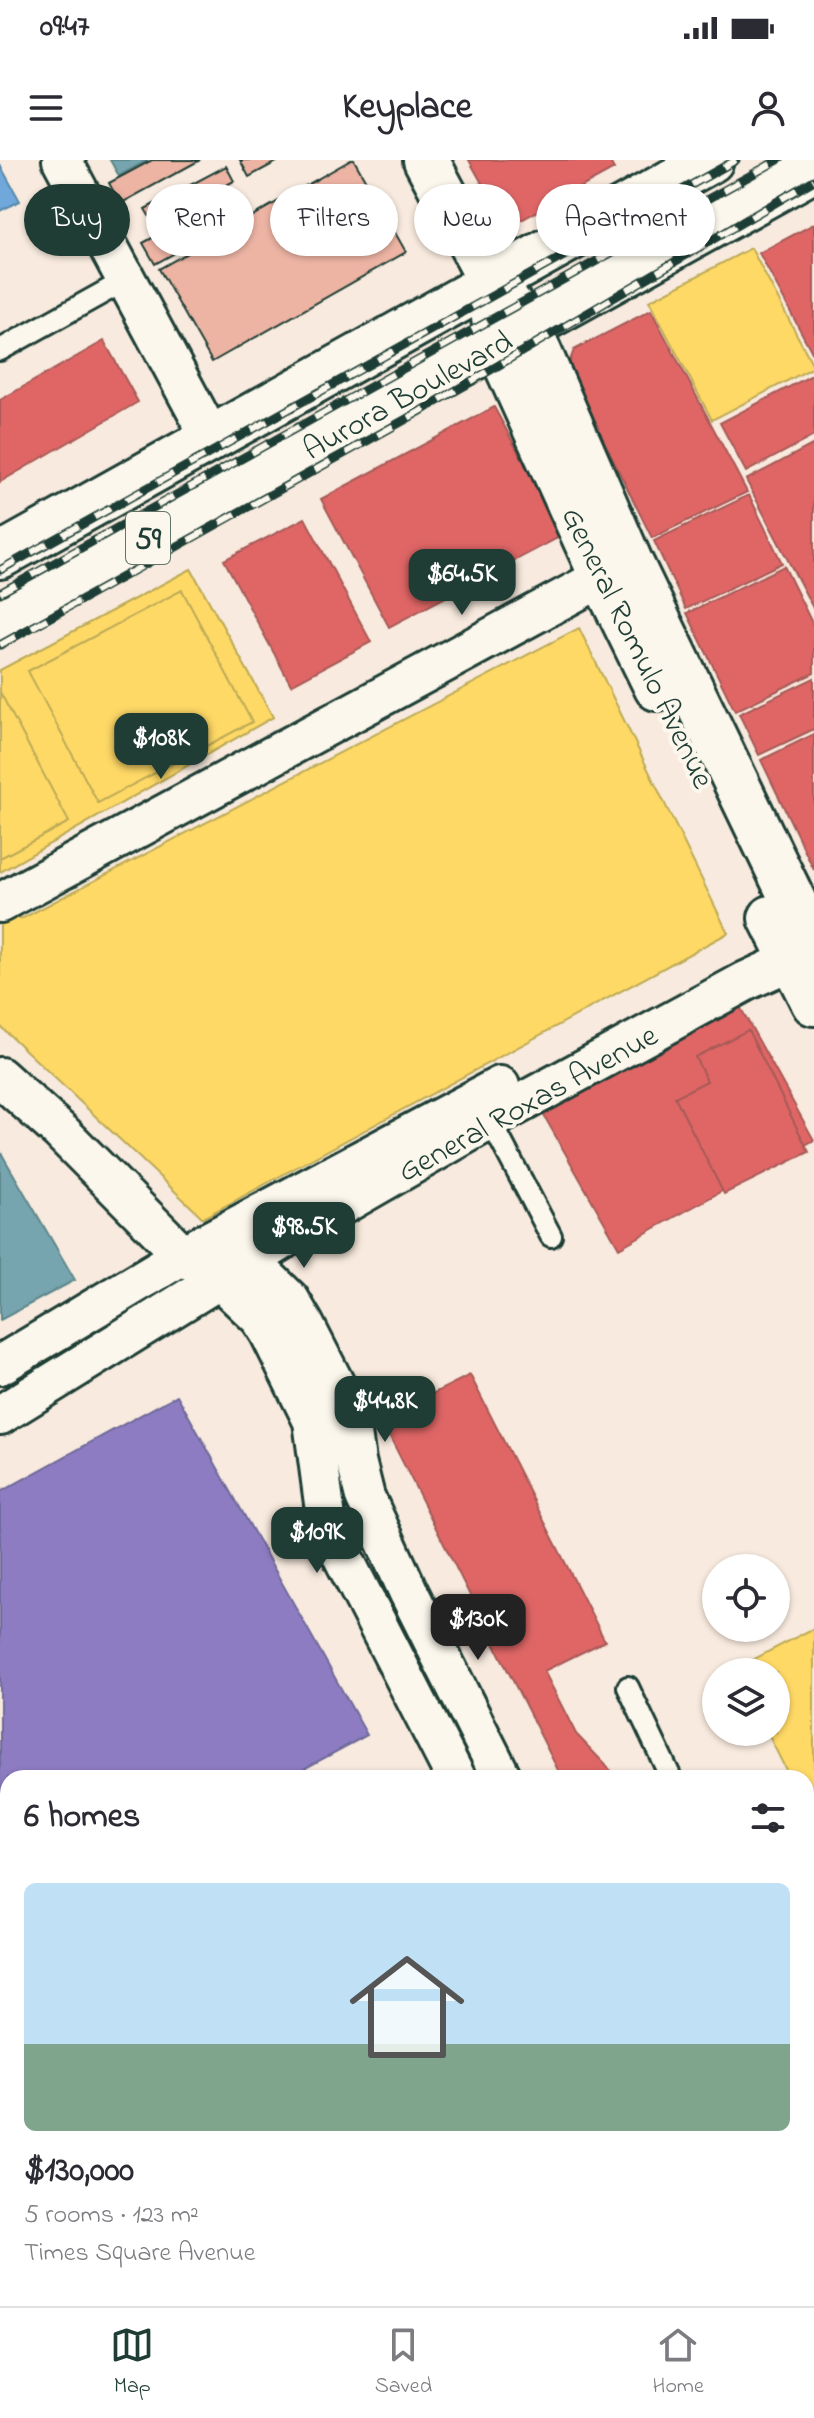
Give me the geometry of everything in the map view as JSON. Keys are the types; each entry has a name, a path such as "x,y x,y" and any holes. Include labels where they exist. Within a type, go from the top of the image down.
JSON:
{"main road":[{"name":"General Romulo Avenue","path":"426,160 491,282 616,569 801,942 814,1003"},
{"name":"Aurora Boulevard","path":"0,556 711,160"},
{"name":"Aurora Boulevard","path":"0,619 814,169"}],"street":[{"path":"62,160 212,440"},
{"path":"0,903 616,569"},
{"name":"General Roxas Avenue","path":"0,1415 234,1270 490,1120 746,981 801,942"},
{"name":"General Roxas Avenue","path":"0,1365 183,1242 801,942"},
{"path":"0,1077 183,1242 290,1300 349,1412 365,1497 409,1593 498,1770"},
{"path":"234,1270 313,1421 327,1526 452,1770"}],"lane":[{"path":"0,350 126,280"},
{"path":"490,1120 551,1236"},
{"path":"628,1687 667,1770"}],"building: Homes":[{"path":"751,248 814,367 712,420 649,301"},
{"path":"191,569 273,717 0,872 0,858 69,822 0,692 0,670","holes":["182,590 252,722 98,803 28,671"]},
{"path":"191,569 273,717 0,872 0,670"},
{"path":"182,590 252,722 98,803 28,671"},
{"path":"579,628 728,933 203,1218 0,1026 0,919 23,918"},
{"path":"0,692 69,822 0,858"},
{"path":"814,1628 814,1770 786,1770 774,1746 790,1746 790,1658 756,1658"}],"building: Shops":[{"path":"469,160 609,160 614,169 587,184 536,184 536,212 520,221 520,184 482,184"},
{"path":"814,224 814,356 759,253"},
{"path":"651,310 747,492 652,538 570,373 569,363 574,350"},
{"path":"104,341 138,402 0,482 0,400"},
{"path":"814,374 814,436 746,472 720,423"},
{"path":"494,407 563,535 389,627 321,499"},
{"path":"814,444 814,610 746,480"},
{"path":"749,495 782,563 686,609 654,541"},
{"path":"305,518 371,642 291,685 224,560"},
{"path":"784,566 814,627 814,673 735,711 687,613"},
{"path":"814,678 814,729 759,755 739,714"},
{"path":"814,734 814,870 761,760"},
{"path":"739,1005 814,1140 619,1248 543,1114"},
{"path":"748,1030 809,1152 724,1194 675,1097 707,1081 695,1057"},
{"path":"470,1375 605,1641 544,1671 576,1734 610,1770 558,1770 383,1423 410,1409 408,1406"}],"building: Offices":[{"path":"177,1395 367,1735 302,1770 0,1770 0,1492"}],"building: Schools":[{"path":"0,165 20,201 0,211"}],"building: Public":[{"path":"110,160 148,160 119,176"},
{"path":"0,1151 75,1280 0,1320"}],"building: Other":[{"path":"152,160 200,160 156,184 146,184 146,190 130,198 130,184 109,183"},
{"path":"240,160 280,160 249,177"},
{"path":"354,160 368,184 309,184"},
{"path":"226,166 234,181 228,184 192,184"},
{"path":"270,206 270,256 398,256 398,238 406,252 212,362 159,269 182,256 254,256 254,215"},
{"path":"150,256 170,256 155,264"}],"railway":[{"path":"0,570 736,160"},
{"path":"0,593 778,160"},
{"path":"0,645 419,412 814,180"}]}
